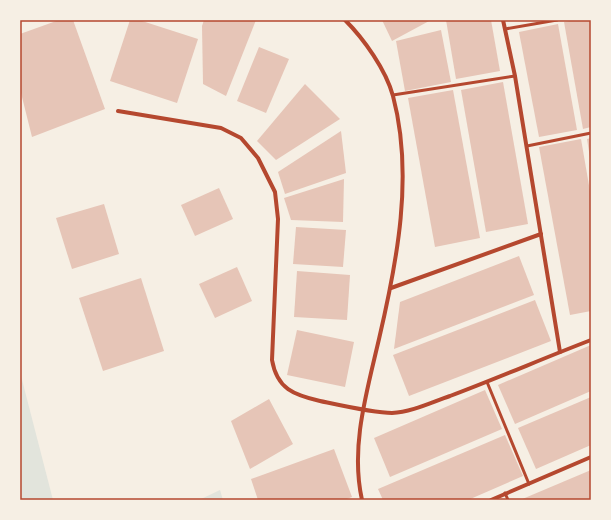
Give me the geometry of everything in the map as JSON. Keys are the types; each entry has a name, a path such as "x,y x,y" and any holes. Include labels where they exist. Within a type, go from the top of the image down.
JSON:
{"street":[{"path":"345,20 367,45 393,95 401,148 401,214 391,288 362,408 357,471 362,500"},
{"path":"503,20 515,76 560,352"},
{"path":"118,111 220,128 241,138 258,158 275,192 278,220 272,360 279,382 306,398 383,412 400,412 417,408 486,382 591,340"},
{"path":"391,288 541,234"},
{"path":"491,500 591,457"}],"lane":[{"path":"505,29 557,20"},
{"path":"393,95 515,76"},
{"path":"527,146 591,133"},
{"path":"486,382 529,484"},
{"path":"505,493 508,500"}],"shaded area":[{"path":"20,372 53,500 20,500"},
{"path":"220,490 223,500 199,500"}],"building":[{"path":"59,20 73,20 105,109 32,137 20,89 20,34"},
{"path":"130,20 139,20 198,39 177,103 110,81"},
{"path":"204,20 256,20 226,96 203,84 202,26"},
{"path":"382,20 431,20 392,41"},
{"path":"446,20 491,20 500,71 456,79"},
{"path":"591,20 591,127 583,129 564,22"},
{"path":"558,24 577,130 539,137 519,32"},
{"path":"441,30 451,82 405,91 396,41"},
{"path":"259,47 289,59 266,113 237,101"},
{"path":"503,82 528,224 486,232 461,90"},
{"path":"305,84 340,119 276,160 257,141"},
{"path":"453,90 480,238 435,247 408,98"},
{"path":"341,131 346,173 285,194 278,172"},
{"path":"591,138 591,158 590,158 587,139"},
{"path":"581,139 591,197 591,311 570,315 539,147"},
{"path":"344,179 343,222 291,220 284,198"},
{"path":"219,188 233,219 195,236 181,205"},
{"path":"104,204 119,254 72,269 56,218"},
{"path":"296,227 346,230 343,267 293,264"},
{"path":"519,256 534,295 394,349 400,302"},
{"path":"237,267 252,301 215,318 199,284"},
{"path":"297,271 350,275 347,320 294,317"},
{"path":"141,278 164,351 103,371 79,298"},
{"path":"535,300 551,341 409,396 393,355"},
{"path":"297,330 354,342 345,387 287,375"},
{"path":"591,345 591,391 515,424 498,385"},
{"path":"485,390 502,429 390,477 374,438"},
{"path":"591,397 591,445 536,469 518,428"},
{"path":"269,399 293,444 250,469 231,421"},
{"path":"505,435 523,476 468,500 383,500 378,489"},
{"path":"334,449 352,497 344,500 258,500 251,479"},
{"path":"591,470 591,500 520,500"}]}
